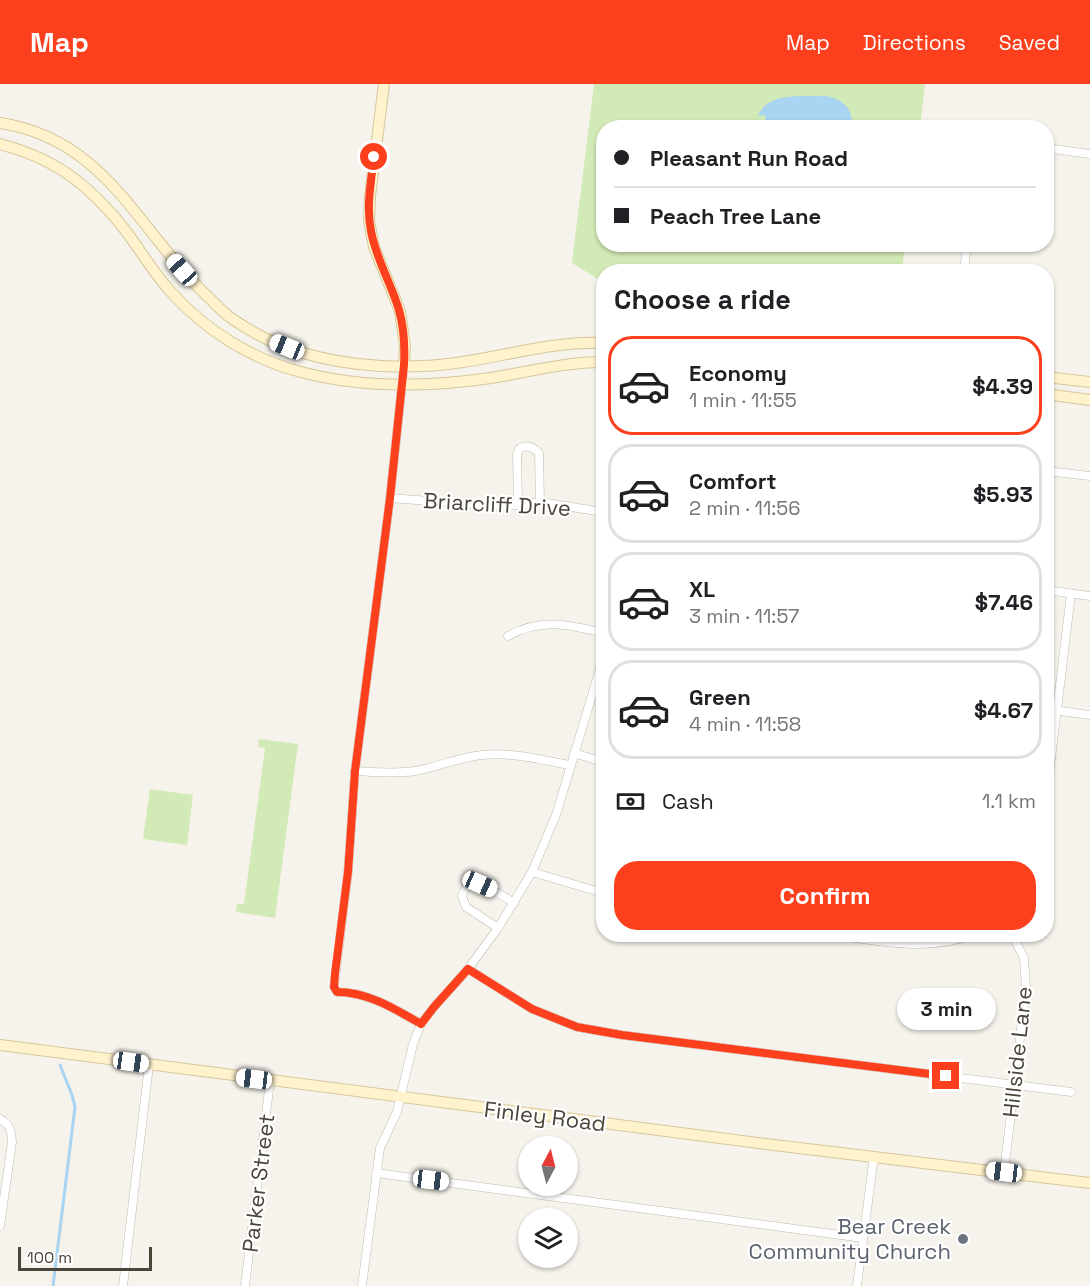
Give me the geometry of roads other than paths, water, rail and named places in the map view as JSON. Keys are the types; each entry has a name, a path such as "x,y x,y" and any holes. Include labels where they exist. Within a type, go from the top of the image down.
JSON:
{"main road":[{"path":"384,84 369,221 374,247 400,311 405,346 404,365"},
{"path":"0,128 0,123 25,129 73,150 107,177 193,282 230,318 299,352 365,364 450,364 543,347 596,343"},
{"path":"0,144 27,151 51,162 75,180 111,212 171,293 200,319 240,347 268,361 316,376 403,384 463,381 556,365 596,362"},
{"path":"75,180 88,162"},
{"path":"133,244 150,230"},
{"path":"268,361 276,342"},
{"path":"1054,378 1090,382"},
{"path":"1054,395 1090,400"},
{"name":"Finley Road","path":"0,1045 774,1145 1090,1183"}],"street":[{"path":"1054,149 1090,154"},
{"path":"404,365 390,498 355,771 348,872 334,987 337,992 359,994 393,1008 421,1024"},
{"path":"518,504 517,455 519,449 526,446 539,453 540,502"},
{"path":"1054,472 1090,476"},
{"name":"Briarcliff Drive","path":"390,498 482,505 540,502 596,511"},
{"path":"1054,591 1090,596"},
{"path":"1054,729 1071,594"},
{"path":"508,636 539,624 581,627 596,631"},
{"path":"362,1286 380,1148 397,1112 406,1064 421,1024 468,969 498,928 532,872 556,815 596,682"},
{"path":"1056,711 1090,715"},
{"path":"574,753 596,760"},
{"path":"355,771 394,773 414,771 484,754 570,765"},
{"path":"532,872 596,891"},
{"path":"498,928 466,907 462,896 467,885 480,884 514,903"},
{"path":"898,942 916,944 944,942"},
{"name":"Hillside Lane","path":"1004,1172 1026,988 1024,958 1016,942"},
{"path":"468,969 532,1009 577,1027 622,1035 1071,1092"},
{"path":"123,1286 149,1065"},
{"name":"Parker Street","path":"245,1286 270,1081"},
{"path":"0,1119 6,1122 11,1130 12,1142 0,1226"},
{"path":"857,1286 874,1156"},
{"path":"376,1173 862,1238"}],"water":[{"path":"797,96 826,96 842,102 849,110 852,120 766,120 765,115 758,116 770,102"}],"waterway":[{"path":"53,1286 75,1107 60,1065"}],"place":[{"name":"Bear Creek Community Church","path":"963,1239"}]}
